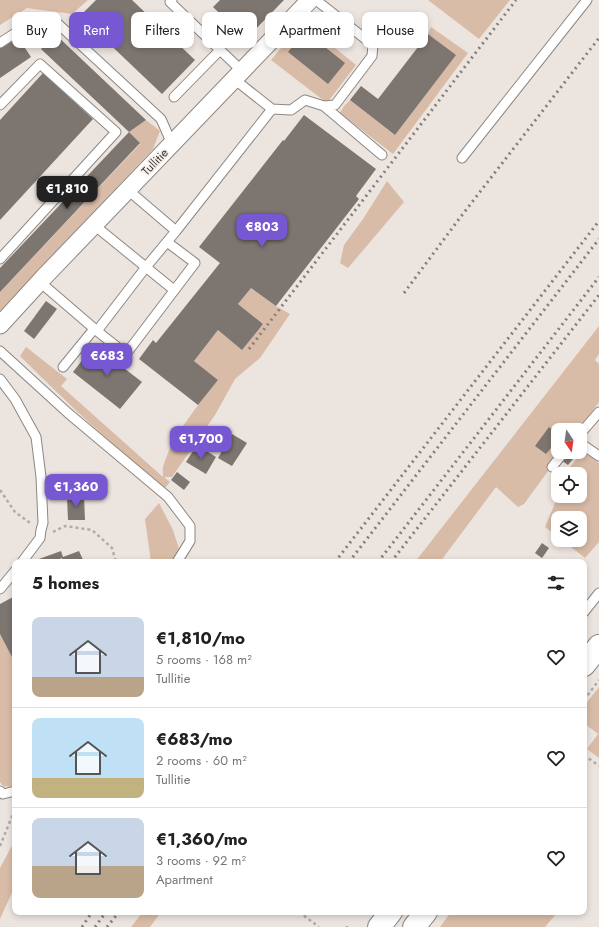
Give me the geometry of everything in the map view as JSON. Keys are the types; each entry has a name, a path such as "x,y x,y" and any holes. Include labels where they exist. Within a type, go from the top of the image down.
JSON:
{"main road":[{"path":"587,661 599,646"},
{"path":"379,927 389,915"},
{"path":"414,927 424,915"}],"street":[{"name":"Tullitie","path":"0,325 310,0"}],"lane":[{"path":"172,0 170,2 220,50 238,75 272,109 291,110 305,100 324,106 382,155"},
{"path":"316,0 373,45 372,56 336,104 324,106"},
{"path":"462,158 587,0"},
{"path":"0,43 26,26 56,22 161,119 172,144"},
{"path":"174,97 220,50"},
{"path":"0,105 40,64 116,132 0,260"},
{"path":"63,367 96,330 272,109"},
{"path":"128,190 176,231"},
{"path":"94,225 174,290"},
{"path":"40,282 126,354 195,263 167,242"},
{"path":"0,351 68,413 168,497 190,526 190,541 180,559"},
{"path":"0,379 15,399 36,437 41,477 43,523 40,534 24,559"},
{"path":"587,426 599,412"},
{"path":"587,448 599,456"},
{"path":"552,467 558,459"},
{"path":"0,589 12,575"},
{"path":"587,608 599,593"},
{"path":"0,791 3,794 12,792"}],"path":[{"path":"0,490 15,512 40,534 65,526 92,530 112,548 115,559"},
{"path":"587,696 599,680"},
{"path":"587,757 599,766"},
{"path":"0,846 12,816"},
{"path":"303,915 320,927"}],"shaded area":[{"path":"0,0 88,0 74,12 69,12 69,14 27,8 21,12 12,12 12,17 0,25"},
{"path":"428,0 510,0 479,39"},
{"path":"431,27 468,53 393,154 340,113 350,100 395,135 455,55 428,34"},
{"path":"281,48 335,48 356,65 327,103 271,60"},
{"path":"146,120 160,131 153,149 0,311 0,292 140,144 129,132"},
{"path":"387,181 404,202 348,268 340,263 344,245 363,219"},
{"path":"251,288 290,314 260,358 235,379 215,415 172,477 164,477 170,482 165,488 127,457 20,356 26,347 67,379 61,386 163,477 163,466 180,431 218,380 194,361 218,330 242,349 263,324 238,304"},
{"path":"599,326 599,354 595,360 599,364 599,402 584,423 551,423 551,459 557,459 524,504 518,507 496,487 442,559 417,559"},
{"path":"587,453 599,463 599,542 585,558 571,547 587,547 587,511 552,511 555,503 587,503 587,467 570,467 577,459 587,459"},
{"path":"159,503 173,530 181,555 179,559 151,559 145,519"},
{"path":"551,513 551,532 545,527"},
{"path":"0,634 12,657 12,787 3,786 0,782"},
{"path":"599,687 599,758 587,749 598,734 587,725 587,702"},
{"path":"12,846 12,893 0,919 0,868"},
{"path":"141,915 159,915 150,927 131,927"},
{"path":"449,915 555,915 545,927 440,927"}],"building":[{"path":"96,0 132,0 145,12 131,12 131,48 182,48 195,60 162,94 114,48 123,48 123,12 84,12"},
{"path":"220,0 284,0 272,12 265,12 265,20 257,28 257,12 218,12 213,7"},
{"path":"428,34 456,55 395,135 350,100 361,86 378,99 417,48 428,48"},
{"path":"12,40 12,48 25,48 31,57 0,78 0,48"},
{"path":"61,40 146,120 129,132 41,49 61,48"},
{"path":"291,48 326,48 345,63 328,84 288,52"},
{"path":"43,73 93,119 0,220 0,120"},
{"path":"304,115 376,169 356,196 359,199 276,306 251,288 238,304 263,324 242,350 218,330 194,361 218,380 198,405 139,359 153,340 156,343 220,263 199,247"},
{"path":"129,132 140,143 0,292 0,268"},
{"path":"46,301 57,309 34,339 24,331"},
{"path":"94,345 142,382 120,409 73,372"},
{"path":"549,427 551,429 551,448 546,454 535,446"},
{"path":"232,434 247,443 232,466 218,458"},
{"path":"197,445 216,457 206,474 186,462"},
{"path":"562,459 573,459 568,465 561,460"},
{"path":"177,472 190,482 184,490 171,480"},
{"path":"64,476 69,492 51,498 46,481"},
{"path":"84,496 85,520 68,520 67,497"},
{"path":"542,543 549,548 542,558 535,553"},
{"path":"61,551 63,557 79,551 83,559 62,558 39,559"},
{"path":"12,598 12,657 0,634 0,604"}],"railway":[{"path":"249,349 516,0"},
{"path":"404,293 459,219 599,38"},
{"path":"337,559 599,221"},
{"path":"351,559 599,239"},
{"path":"380,559 599,277"},
{"path":"393,559 599,295"},
{"path":"82,927 90,915"},
{"path":"95,927 104,915"},
{"path":"107,927 117,915"}]}
